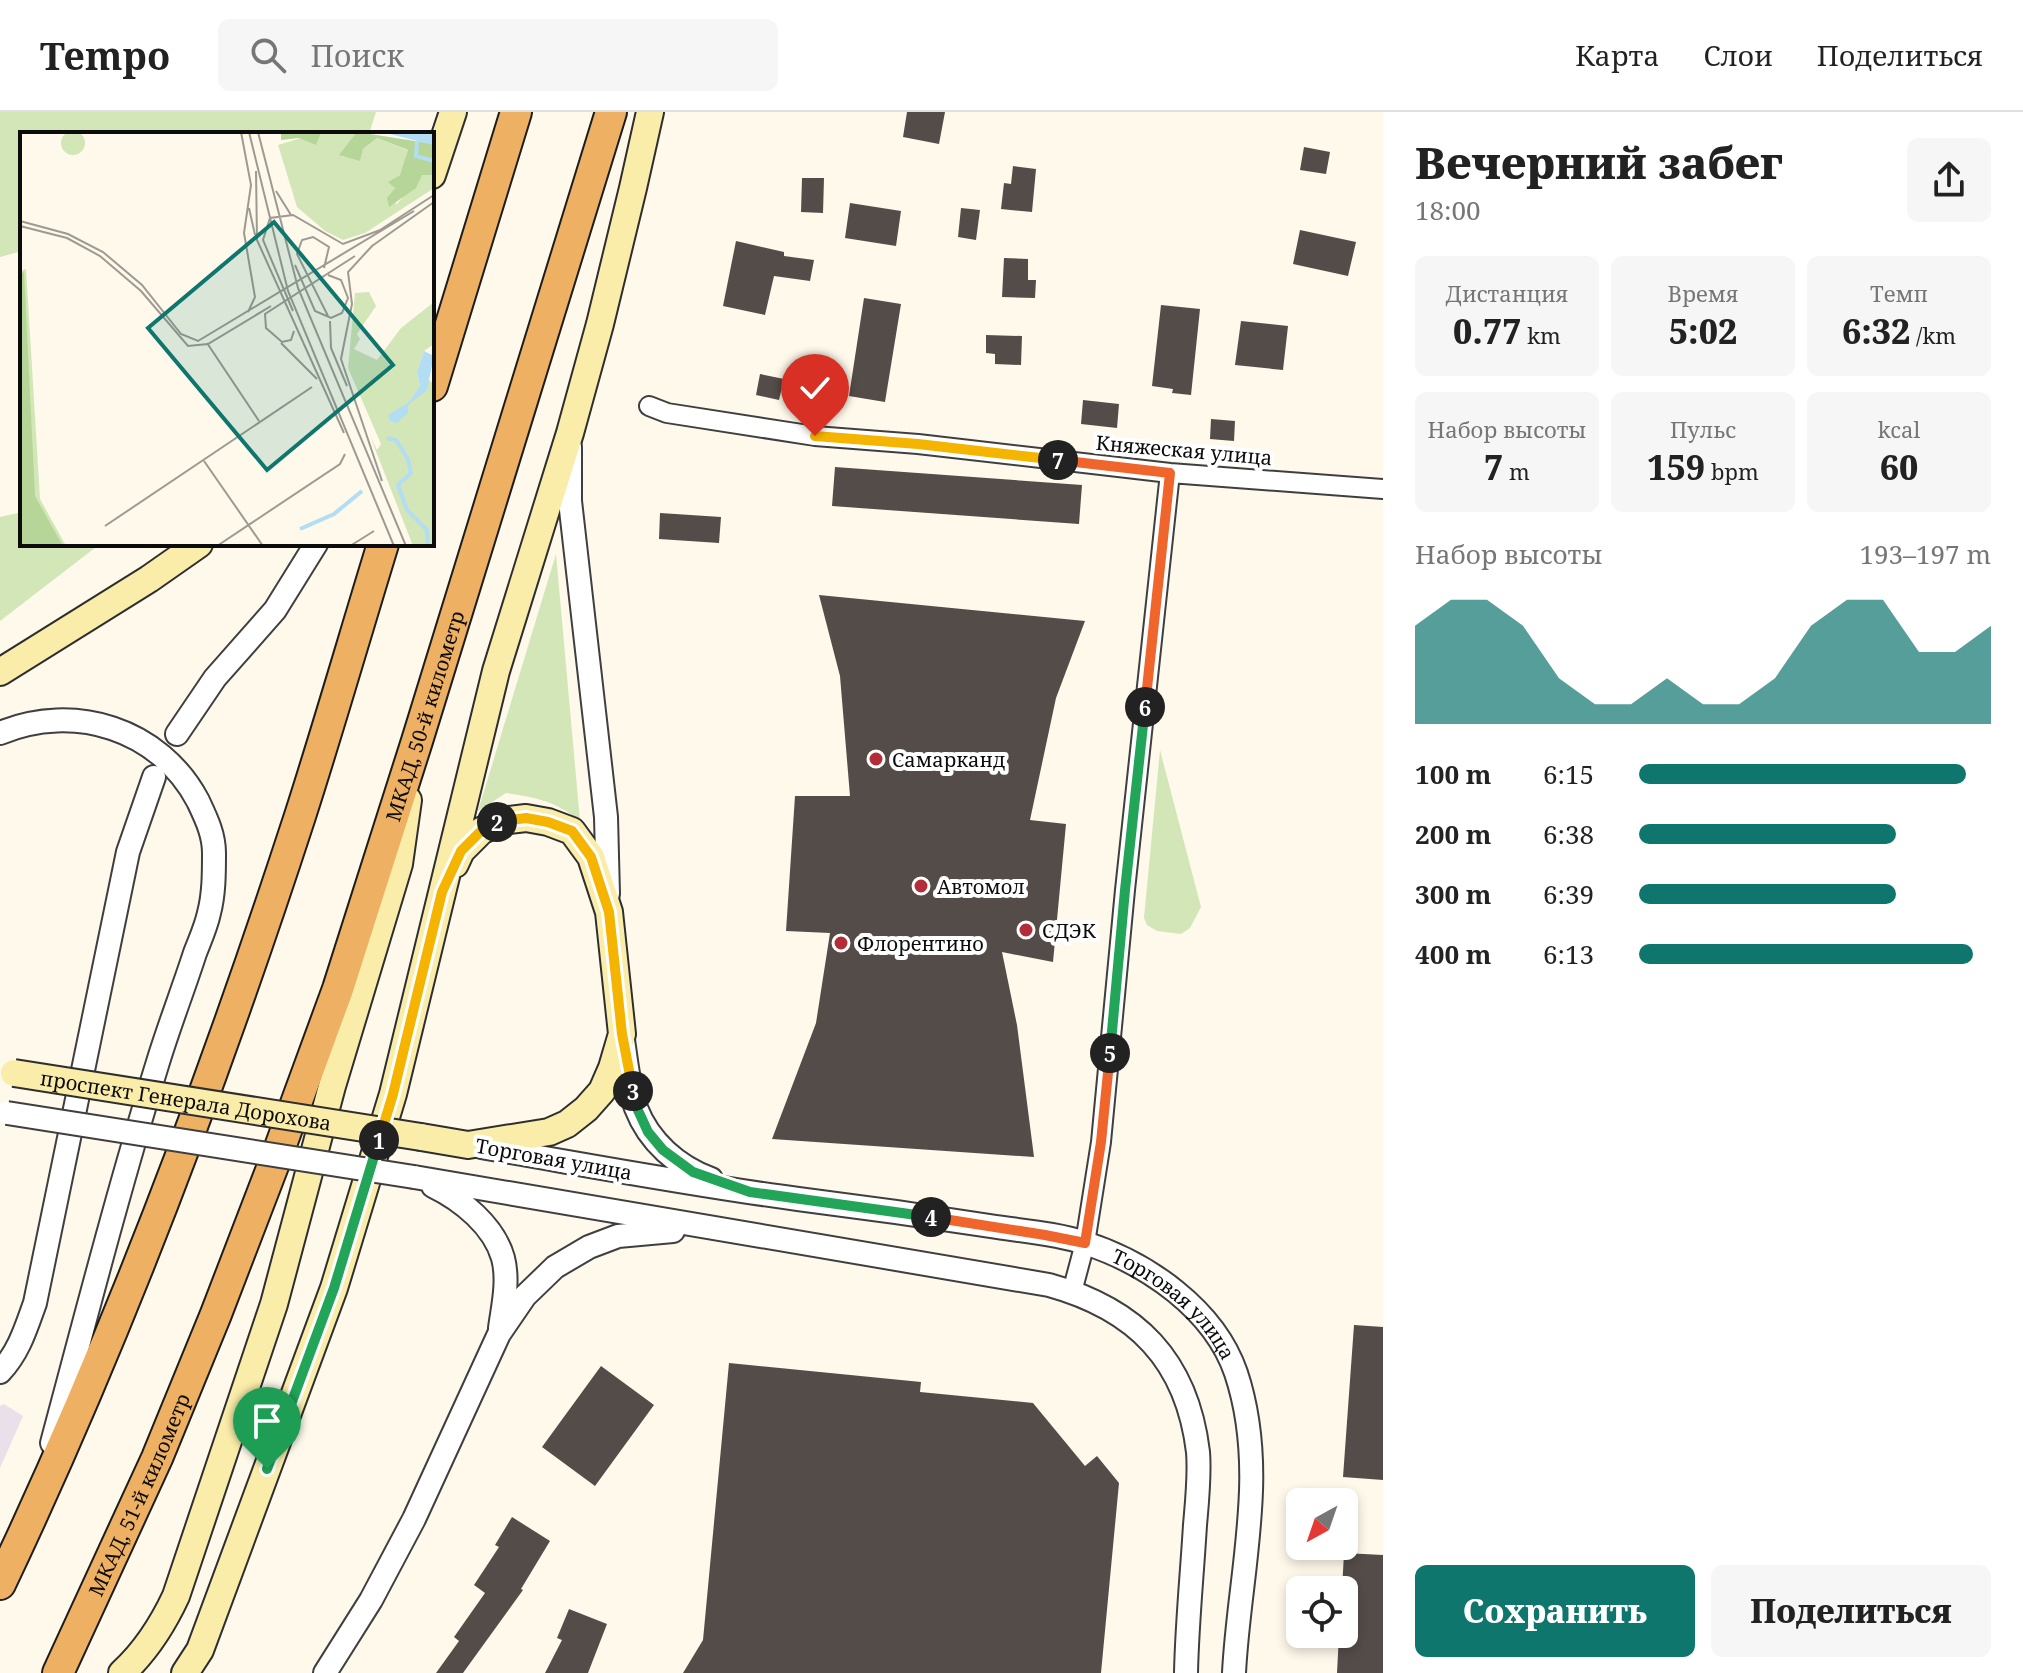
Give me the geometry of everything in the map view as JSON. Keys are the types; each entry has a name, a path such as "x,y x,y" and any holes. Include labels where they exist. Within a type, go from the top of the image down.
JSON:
{"highway":[{"path":"434,379 516,112"},
{"name":"МКАД, 50-й километр","path":"216,1314 338,989 611,112"},
{"path":"0,1584 73,1422 195,1119 300,814 382,546"},
{"name":"МКАД, 51-й километр","path":"58,1673 157,1458 216,1314"}],"main road":[{"path":"434,169 453,112"},
{"path":"185,1673 196,1662 334,1288 393,1094 496,671 570,433 604,309 650,112"},
{"path":"0,672 196,546"},
{"path":"122,1673 152,1641 176,1596 274,1304 332,1086 399,864 417,741"},
{"path":"442,892 461,851 481,831 500,821 526,818 572,831 591,857 609,912 622,1034 602,1091 567,1124 549,1132 468,1145"},
{"name":"проспект Генерала Дорохова","path":"5,1070 421,1137"},
{"name":"Торговая улица","path":"421,1137 468,1145"}],"street":[{"name":"Княжеская улица","path":"649,406 667,413 815,436 918,444 1170,473 1383,489"},
{"path":"570,433 570,501 606,817 609,912"},
{"path":"1072,1292 1085,1243 1101,1142 1170,473"},
{"path":"177,734 215,678 275,610 315,546"},
{"path":"0,733 13,727 45,721 76,720 134,736 174,766 208,822 214,848 214,882 209,913 141,1120 36,1505"},
{"path":"0,1372 22,1339 35,1303 128,852 154,777"},
{"path":"622,1034 636,1106 648,1132 663,1150 693,1172 750,1192"},
{"name":"проспект Генерала Дорохова","path":"2,1112 414,1177"},
{"name":"Торговая улица","path":"468,1145 750,1192 1045,1235 1085,1243 1137,1266 1164,1284 1206,1321 1221,1342 1235,1371 1245,1408 1252,1447 1252,1491 1234,1673"},
{"path":"414,1177 449,1194 475,1214 493,1238 503,1258 506,1288 499,1334"},
{"name":"Торговая улица","path":"414,1177 1049,1285 1089,1298 1131,1322 1154,1343 1177,1378 1192,1418 1198,1455 1186,1673"},
{"path":"325,1673 371,1600 414,1519 499,1334 525,1296 555,1267 589,1247 618,1236 702,1228"}],"shaded area":[{"path":"4,1404 23,1416 0,1468 0,1406"}],"green space":[{"path":"0,112 376,112 370,132 20,132 20,252 0,257"},
{"path":"20,512 20,546 97,546 0,621 0,517"},
{"path":"556,554 580,821 545,801 506,793 478,811"},
{"path":"1160,750 1201,907 1190,928 1181,934 1157,931 1147,925 1144,918"}],"building":[{"path":"907,112 945,112 939,144 903,137"},
{"path":"1304,147 1330,152 1326,174 1300,170"},
{"path":"1013,166 1036,169 1032,212 1001,209 1004,183 1011,184"},
{"path":"802,178 824,178 823,213 801,212"},
{"path":"850,203 901,211 896,246 845,238"},
{"path":"961,208 980,210 976,240 958,237"},
{"path":"1300,230 1356,242 1348,276 1293,264"},
{"path":"736,241 784,252 784,256 814,260 810,281 774,276 765,315 723,306"},
{"path":"1004,258 1028,259 1028,280 1036,280 1035,298 1002,297"},
{"path":"864,298 901,304 885,402 849,396"},
{"path":"1161,305 1200,309 1191,395 1152,386"},
{"path":"1241,321 1288,326 1283,370 1235,365"},
{"path":"986,335 1022,336 1021,365 995,364 995,354 986,353"},
{"path":"760,374 784,379 779,400 756,395"},
{"path":"1083,400 1119,404 1117,428 1081,424"},
{"path":"1211,419 1235,421 1234,441 1210,439"},
{"path":"835,467 1082,485 1079,524 832,506"},
{"path":"660,513 721,517 719,543 659,539"},
{"path":"819,595 1085,621 1056,698 1030,820 1066,824 1053,962 1002,952 1017,1025 1034,1157 772,1139 816,1023 830,933 786,931 795,796 850,796 840,676"},
{"path":"1354,1325 1383,1327 1383,1480 1343,1477"},
{"path":"729,1363 921,1382 920,1392 1033,1403 1085,1466 1097,1456 1119,1483 1101,1673 683,1673 703,1640"},
{"path":"601,1366 654,1405 595,1486 542,1447"},
{"path":"512,1517 550,1541 523,1590 463,1673 436,1673 459,1641 454,1637 485,1593 474,1585 499,1547 495,1545"},
{"path":"1358,1554 1383,1555 1383,1673 1337,1673 1338,1648 1358,1648 1358,1576 1343,1576 1344,1560 1358,1560"},
{"path":"569,1609 607,1624 588,1673 545,1673 562,1640 557,1638"}],"place":[{"name":"Самарканд","path":"876,759"},
{"name":"Автомол","path":"921,886"},
{"name":"СДЭК","path":"1026,930"},
{"name":"Флорентино","path":"841,943"}],"route":[{"path":"267,1469 334,1288 393,1094 442,892 461,851 481,831 500,821 526,818 572,831 591,857 609,912 622,1034 636,1106 648,1132 663,1150 693,1172 750,1192 901,1212 1085,1243 1101,1142 1170,473 918,444 815,436"}]}
